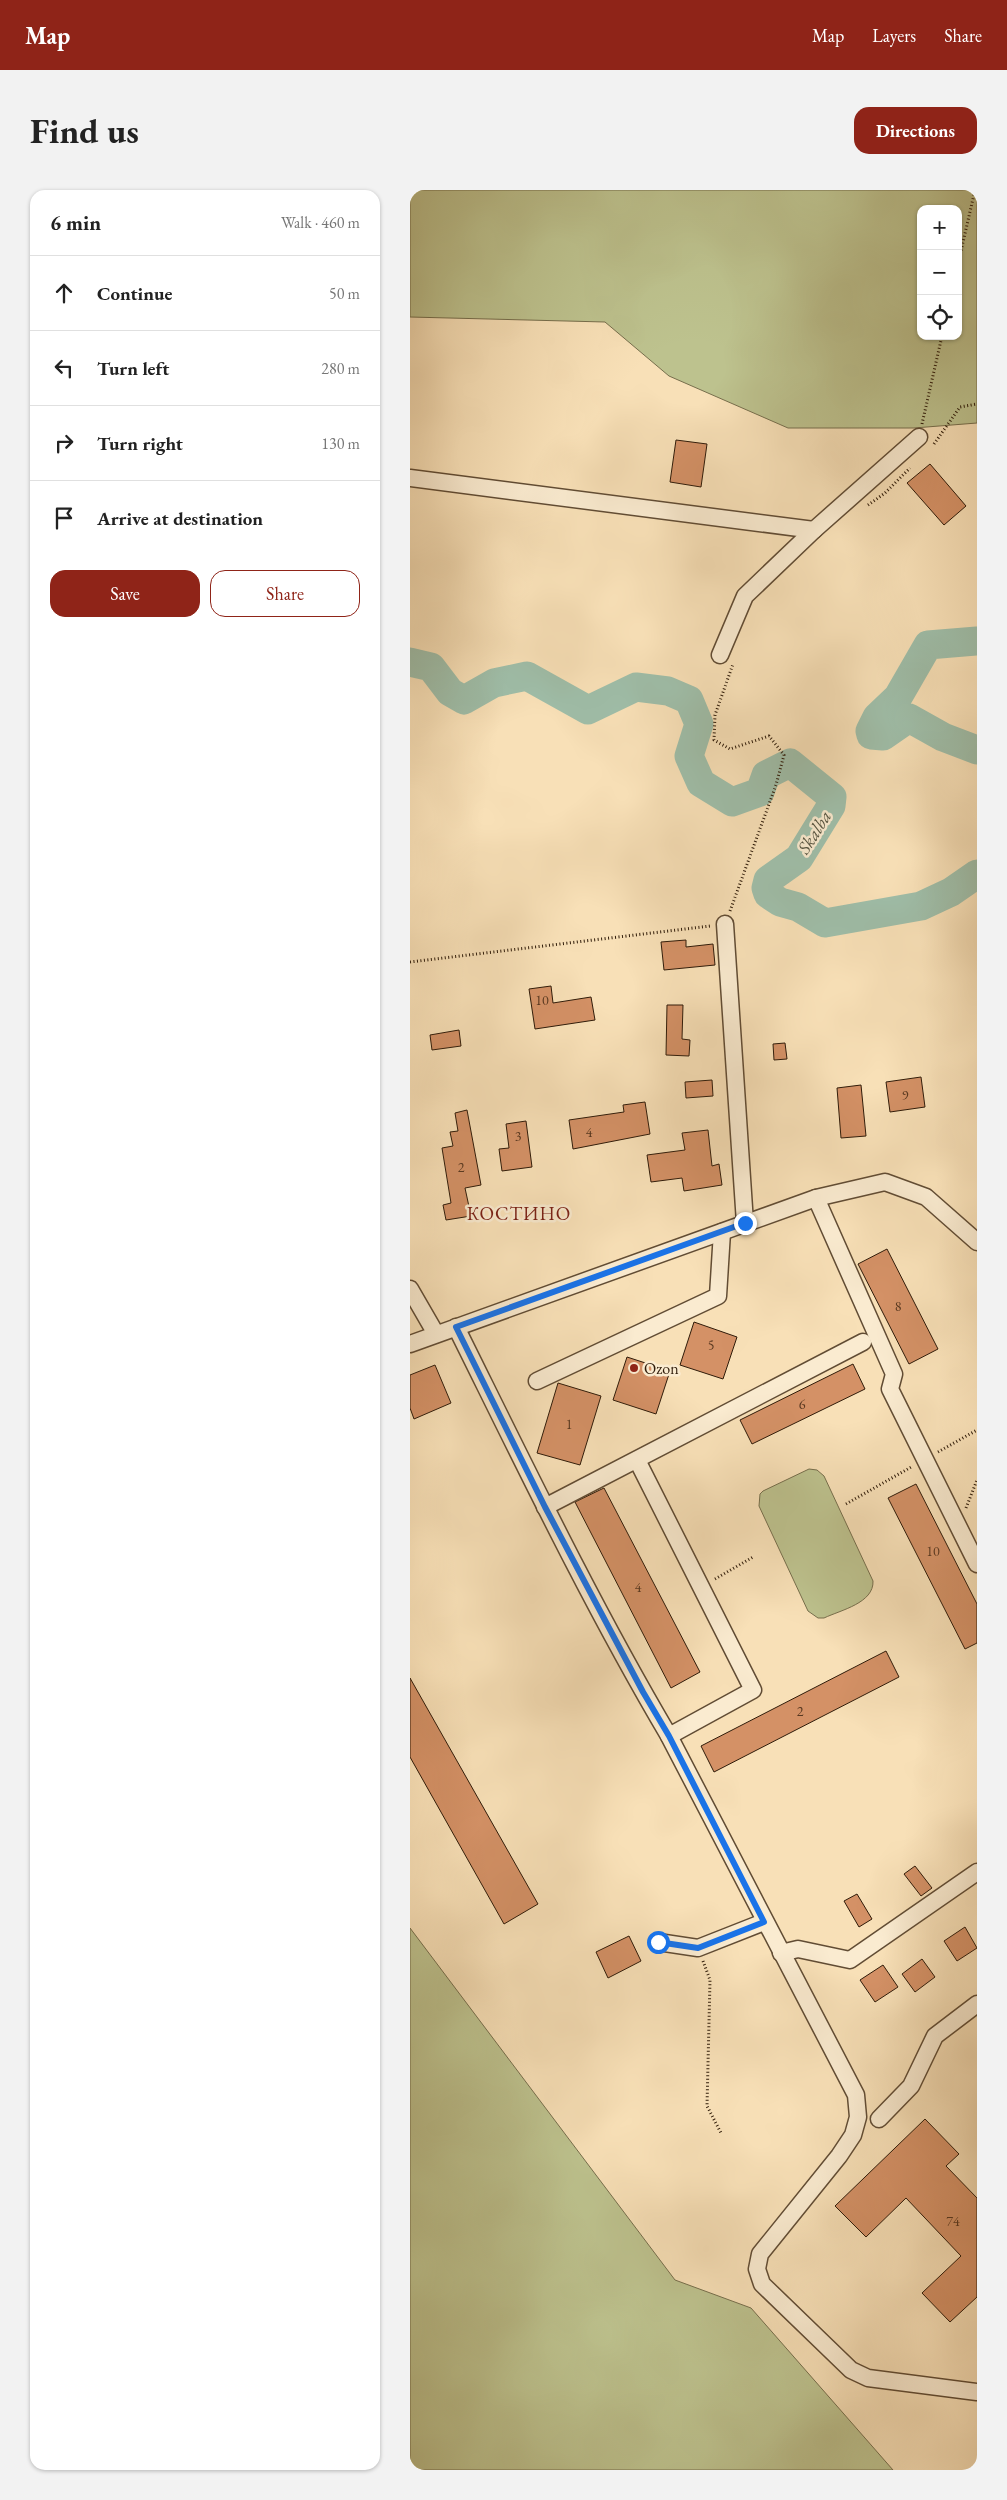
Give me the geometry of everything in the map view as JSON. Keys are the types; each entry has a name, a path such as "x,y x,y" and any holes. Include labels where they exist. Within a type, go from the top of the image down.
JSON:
{"street":[{"path":"728,658 745,596 814,530 925,443"},
{"path":"410,478 814,530"},
{"path":"725,924 745,1223"},
{"path":"410,1344 816,1198 885,1182 926,1197 977,1242"},
{"path":"816,1198 894,1374 890,1389 977,1564"},
{"path":"537,1381 718,1296 722,1232"},
{"path":"410,1289 436,1334"},
{"path":"456,1327 545,1507 643,1692 669,1736 764,1922 856,2095 858,2117 853,2135 839,2156 760,2254 757,2269 762,2284 851,2370 868,2378 977,2392"},
{"path":"545,1507 863,1342"},
{"path":"637,1460 754,1690 669,1736"},
{"path":"781,1953 798,1948 850,1960 977,1872"},
{"path":"658,1942 698,1948 764,1922"},
{"path":"879,2119 911,2086 934,2036 977,2004"}],"path":[{"path":"961,250 975,190"},
{"path":"925,443 941,340"},
{"path":"925,443 960,407 977,404"},
{"path":"862,510 885,493 911,467"},
{"path":"410,962 725,924 776,786 784,755 769,736 730,750 714,740 715,715 728,658"},
{"path":"958,1529 977,1480"},
{"path":"701,1587 753,1557"},
{"path":"698,1948 710,1980 707,2106 722,2133"}],"green space":[{"path":"410,190 977,190 977,423 914,428 788,428 669,376 605,322 410,317"},
{"path":"809,1469 817,1470 824,1476 873,1581 872,1589 862,1600 847,1609 824,1618 818,1618 808,1611 759,1506 760,1494 763,1491"},
{"path":"410,1928 675,2280 751,2308 893,2470 410,2470"}],"building":[{"path":"676,440 707,444 701,487 670,482"},
{"path":"930,464 966,506 944,525 907,483"},
{"path":"686,940 686,947 713,944 715,965 664,970 661,942"},
{"path":"551,986 553,1003 591,997 595,1020 535,1029 529,989"},
{"path":"667,1005 683,1005 682,1039 690,1040 689,1056 666,1055"},
{"path":"459,1030 461,1046 432,1050 430,1035"},
{"path":"785,1043 787,1059 774,1060 773,1044"},
{"path":"921,1077 925,1107 890,1112 886,1082"},
{"path":"712,1080 713,1096 686,1098 685,1082"},
{"path":"861,1085 866,1136 841,1138 837,1088"},
{"path":"645,1102 650,1134 573,1149 569,1120 624,1112 623,1105"},
{"path":"467,1110 481,1185 465,1188 471,1216 446,1220 443,1205 451,1203 442,1148 453,1146 450,1132 458,1131 455,1113"},
{"path":"526,1121 532,1167 502,1171 499,1149 509,1148 506,1124"},
{"path":"708,1130 712,1166 719,1164 722,1185 684,1191 682,1178 651,1182 647,1155 685,1150 682,1133"},
{"path":"887,1249 938,1349 909,1364 858,1264"},
{"path":"694,1322 737,1337 723,1379 680,1365"},
{"path":"627,1357 670,1371 656,1414 613,1400"},
{"path":"853,1364 865,1389 752,1444 740,1420"},
{"path":"435,1365 451,1403 414,1419 410,1408 410,1375"},
{"path":"558,1383 601,1396 580,1465 537,1453"},
{"path":"916,1484 977,1604 977,1643 965,1649 888,1498"},
{"path":"604,1488 700,1672 671,1688 575,1502"},
{"path":"886,1651 899,1677 714,1772 701,1746"},
{"path":"410,1678 538,1904 504,1924 410,1757"},
{"path":"915,1866 932,1888 921,1896 904,1874"},
{"path":"857,1894 872,1919 859,1927 844,1901"},
{"path":"965,1927 977,1948 957,1961 944,1941"},
{"path":"629,1936 641,1961 608,1978 596,1952"},
{"path":"922,1959 935,1977 915,1992 902,1974"},
{"path":"883,1965 898,1987 875,2002 860,1980"},
{"path":"925,2119 959,2154 946,2166 977,2198 977,2297 950,2322 922,2293 961,2256 906,2198 866,2237 835,2206"}],"waterway":[{"name":"Skalba","path":"977,641 928,645 898,697 877,717 870,731 871,735 883,736 909,718 943,737 977,750"},
{"name":"Skalba","path":"410,662 431,667 450,692 464,700 494,683 527,676 588,710 636,687 668,691 689,700 699,724 689,756 701,783 732,802 760,792 766,775 790,763 832,797 831,806 799,858 768,880 766,888 768,894 780,902 798,907 825,923 921,906 951,892 977,874"}],"place":[{"name":"Ozon","path":"634,1368"}],"district":[{"name":"КОСТИНО","path":"519,1213"}],"route":[{"path":"658,1942 698,1948 764,1922 669,1736 643,1692 545,1507 456,1327 745,1223"}]}
